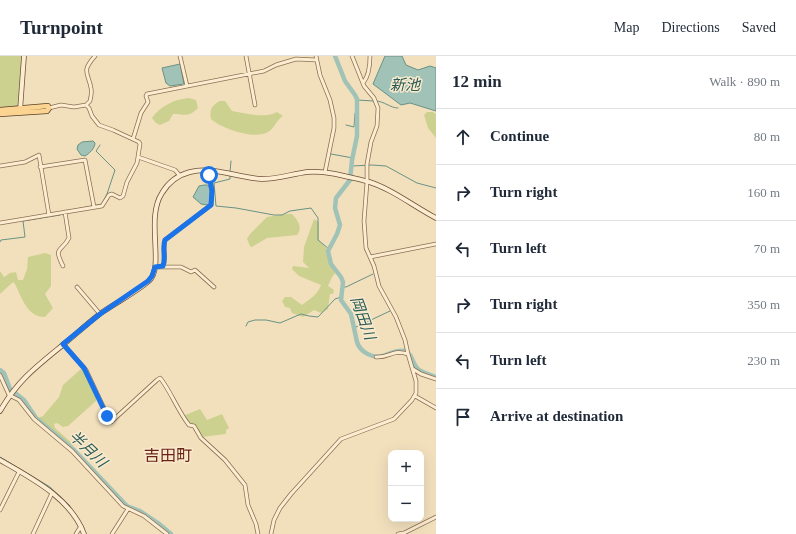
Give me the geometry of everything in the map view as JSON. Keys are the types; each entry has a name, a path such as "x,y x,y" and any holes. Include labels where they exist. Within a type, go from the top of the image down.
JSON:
{"main road":[{"path":"0,110 47,111 49,108"},
{"path":"0,114 20,111"}],"street":[{"path":"20,111 24,56"},
{"path":"49,108 60,105 74,107 86,105 90,101 91,88 86,73 89,64 95,56"},
{"path":"180,56 187,86"},
{"path":"246,56 255,105"},
{"path":"316,56 320,76 330,100 334,118 334,128 325,172"},
{"path":"271,534 274,520 280,508 341,439 394,419 415,396 416,385 405,340 399,323 378,286 374,266 366,248 364,221 367,164 371,142 377,126 378,108 374,98 363,83 352,56"},
{"path":"363,83 369,68 370,56"},
{"path":"133,139 141,113 148,102 146,96 147,94 264,71 276,65 296,59 317,60"},
{"path":"0,224 102,206 110,194 122,197 127,182 137,163 140,144 114,130 98,125 92,116 90,108 86,105"},
{"path":"0,166 25,162 39,154 49,215"},
{"path":"138,157 175,170 180,176"},
{"path":"40,167 85,160 94,207"},
{"path":"0,411 11,393 27,375 100,314 148,281 152,276 155,267 154,220 156,205 161,194 168,185 180,176 195,171 208,171 261,178 278,178 307,172 325,172 383,187 436,218"},
{"path":"163,266 165,261 165,240 211,205 212,191 208,171"},
{"path":"63,266 58,254 59,250 69,238 65,212"},
{"path":"370,256 436,244"},
{"path":"155,267 181,267 191,272 195,270 214,287"},
{"path":"77,287 100,314"},
{"path":"63,344 83,366 95,392 112,422 160,378 170,391 179,410 189,425 194,426 201,438 225,460 245,484 248,505 256,524 258,534"},
{"path":"376,357 384,357 395,352 407,353"},
{"path":"413,369 421,374 436,379"},
{"path":"0,374 2,383 19,400 34,419 72,451 118,501 128,509 144,516 167,534"},
{"path":"415,396 436,408"},
{"path":"0,460 52,492 74,514 84,534"},
{"path":"0,510 19,472"},
{"path":"33,534 52,492"},
{"path":"112,534 128,509"},
{"path":"398,534 404,534 436,517"},
{"path":"76,534 81,526"}],"green space":[{"path":"0,56 22,56 19,103 18,107 15,108 0,107"},
{"path":"189,98 196,100 198,108 192,113 187,115 173,114 169,121 160,125 152,118 159,110 168,104"},
{"path":"220,101 225,101 232,111 261,115 277,112 283,116 268,132 262,134 247,134 230,130 211,119 210,113 212,108"},
{"path":"427,112 433,112 436,114 436,138 428,128 424,115"},
{"path":"292,214 298,221 300,230 297,235 267,238 252,247 250,246 247,239 267,217"},
{"path":"314,219 319,222 319,240 327,249 329,262 338,270 332,277 328,286 334,290 333,294 330,294 328,309 321,313 314,310 303,317 292,313 290,308 285,307 282,301 285,297 291,297 302,305 316,294 320,288 321,285 299,276 292,269 293,266 309,268 303,262 304,247"},
{"path":"45,253 51,255 51,286 45,294 53,308 45,317 34,314 29,310 13,282 0,294 0,271 4,277 10,273 16,272 18,280 23,280 27,269 28,257"},
{"path":"82,368 96,396 96,401 68,426 63,427 57,423 54,424 55,428 74,445 72,446 38,418 43,416 59,397 63,385"},
{"path":"200,409 207,420 222,414 229,428 226,430 226,434 202,437 194,425 188,423 183,416"}],"water":[{"name":"新池","path":"385,56 402,56 406,65 418,70 430,66 436,68 436,111 410,103 401,105 373,84"},
{"path":"180,64 184,84 170,86 166,83 162,68"},
{"path":"93,141 95,145 92,150 85,156 81,155 77,149 78,145 82,142"},
{"path":"208,185 211,191 210,203 208,205 201,204 193,197 199,186"}],"waterway":[{"name":"岡田川","path":"335,56 345,81 357,99 357,136 350,180 336,198 335,208 340,225 328,251 331,264 343,282 341,300 351,314 357,342 364,352 371,356 379,357 396,351 407,352 419,370 436,377"},
{"path":"357,100 373,101"},
{"path":"376,101 398,108"},
{"name":"岡田川","path":"346,125 354,127 355,113 358,113"},
{"path":"61,212 102,204 115,170 96,151 100,145"},
{"path":"331,154 353,158"},
{"path":"230,172 231,161"},
{"path":"352,166 386,166 417,183 436,188"},
{"path":"230,175 230,179 214,183 216,206 274,215 282,215 290,211 311,208 318,218 318,240 329,249"},
{"path":"0,242 1,240 25,237 23,221 60,215"},
{"path":"343,287 373,274"},
{"path":"246,326 248,322 255,320 266,320 280,323 301,314 318,317 335,299 341,297"},
{"path":"354,328 390,311"},
{"name":"半月川","path":"0,370 4,373 10,389 24,400 36,418 74,450 127,506 140,511 171,534"},
{"path":"0,457 50,487 70,506"}],"district":[{"name":"吉田町","path":"168,455"}],"route":[{"path":"107,416 81,363 63,344 100,314 148,281 155,270 155,267 163,266 165,261 164,241 210,207 212,202 212,187 209,175"}]}
